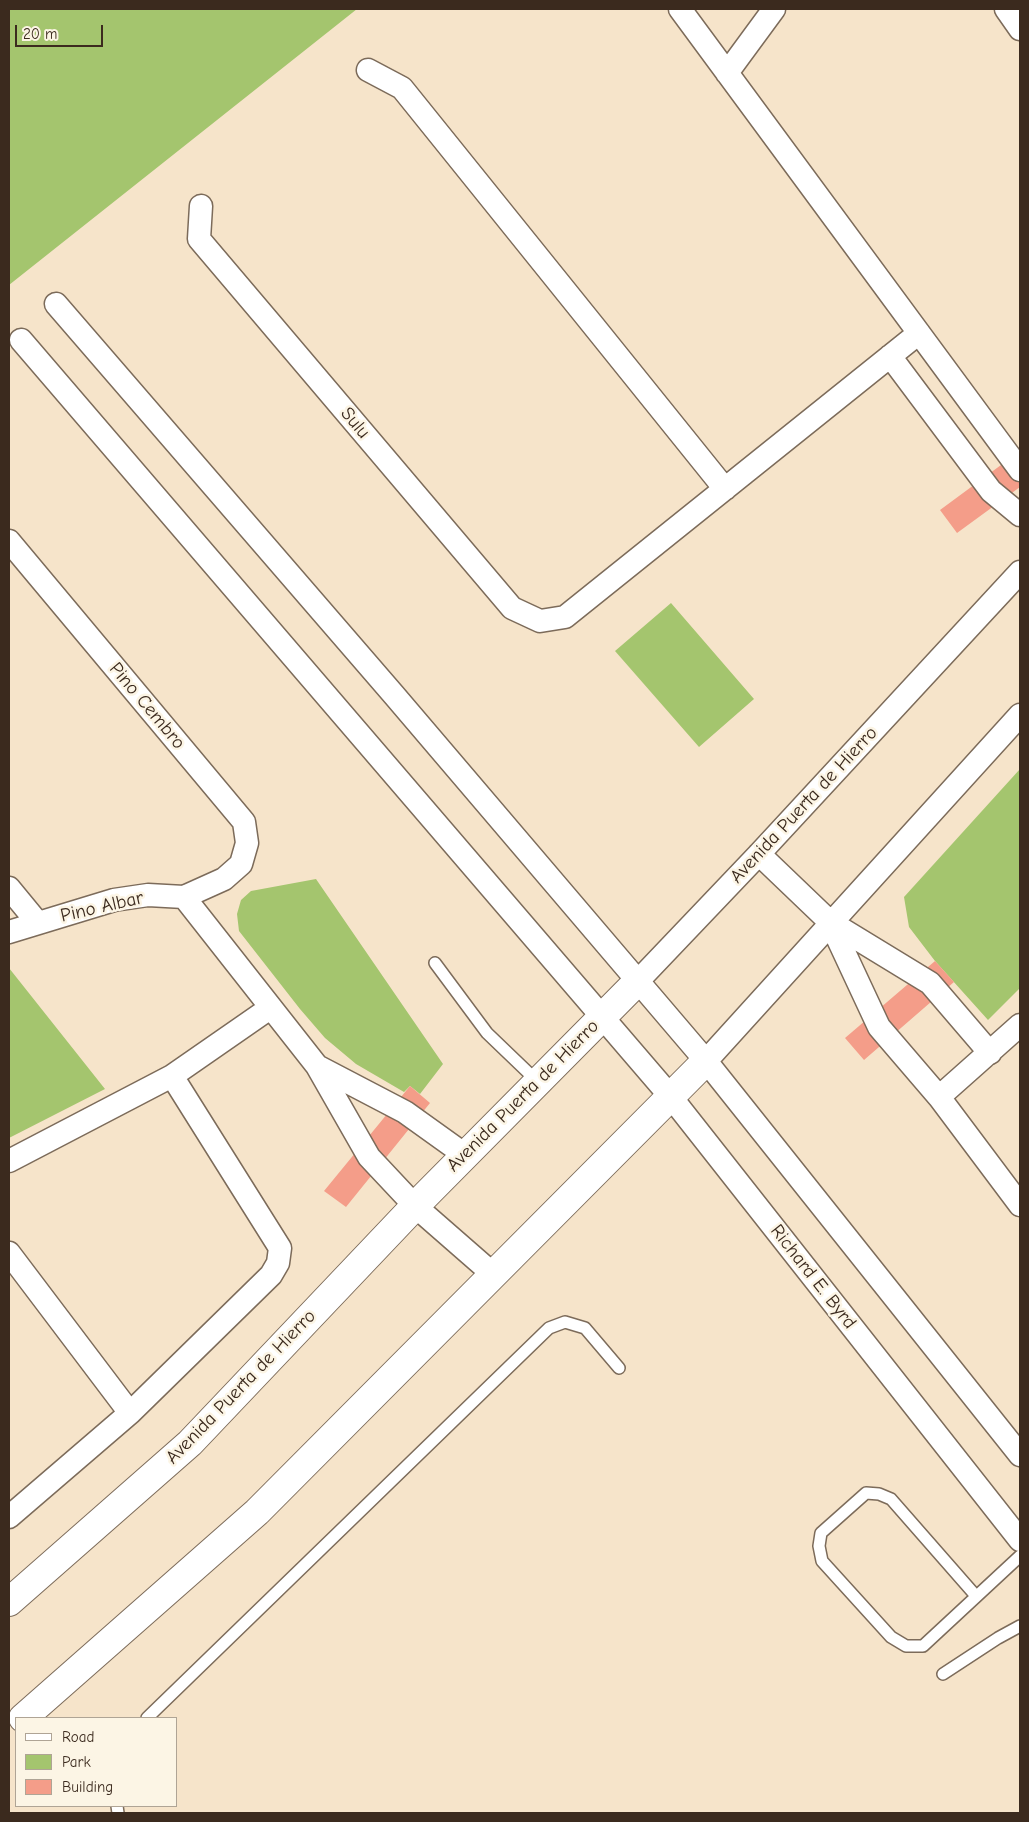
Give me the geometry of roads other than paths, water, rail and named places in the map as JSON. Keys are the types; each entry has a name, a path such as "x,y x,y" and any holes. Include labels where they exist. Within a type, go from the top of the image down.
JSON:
{"street":[{"path":"680,9 1020,470"},
{"path":"727,74 774,9"},
{"path":"1006,9 1020,29"},
{"path":"368,70 402,88 725,489 918,333"},
{"name":"Sulu","path":"201,206 199,239 512,608 540,621 565,617 725,489"},
{"path":"56,304 706,1061 1020,1455"},
{"name":"Richard E. Byrd","path":"21,340 671,1097 1020,1540"},
{"path":"890,356 991,491 1020,514"},
{"name":"Pino Cembro","path":"9,540 244,822 247,843 241,864 224,879 184,898"},
{"name":"Avenida Puerta de Hierro","path":"9,1602 190,1443 465,1154 638,981 759,854 1020,572"},
{"path":"23,1717 257,1512 494,1275 706,1061 830,922 1020,715"},
{"path":"759,854 830,922 930,984 990,1053"},
{"path":"9,888 37,922"},
{"name":"Pino Albar","path":"9,932 114,900 148,895 184,898"},
{"path":"184,898 317,1066 369,1157 415,1206 494,1275"},
{"path":"830,922 879,1027 939,1097 1020,1205"},
{"path":"9,1161 172,1076 270,1008"},
{"path":"939,1097 1020,1025"},
{"path":"317,1066 405,1112 465,1154"},
{"path":"9,1516 130,1413 271,1275 278,1263 280,1248 172,1076"},
{"path":"9,1253 130,1413"}],"lane":[{"path":"435,963 487,1033 537,1081"},
{"path":"148,1717 549,1328 566,1322 585,1328 619,1368"},
{"path":"976,1596 891,1499 879,1494 866,1493 821,1532 818,1546 822,1561 891,1637 906,1646 923,1646 1020,1556"},
{"path":"942,1674 1020,1626"}]}
